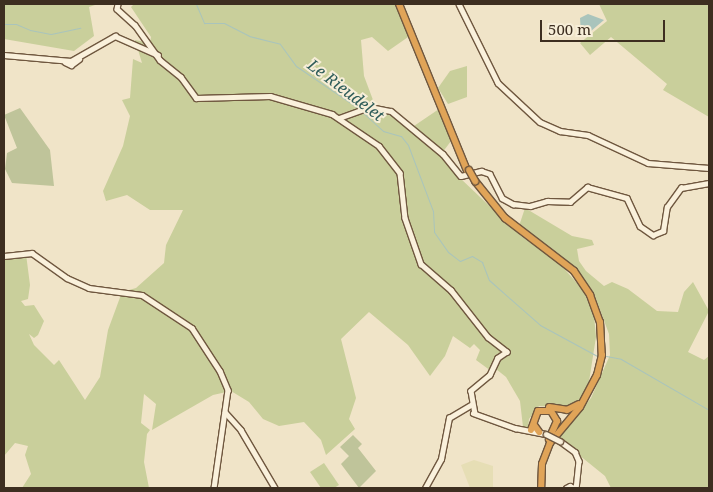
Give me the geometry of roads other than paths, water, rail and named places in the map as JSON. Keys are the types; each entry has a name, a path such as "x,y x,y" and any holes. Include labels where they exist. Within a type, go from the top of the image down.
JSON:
{"highway":[{"path":"400,4 468,171 474,181 510,224 574,274 590,297 598,319 600,347 597,369 587,393 547,448 540,470 540,488"},
{"path":"474,181 505,218 578,276 590,295 600,322 602,349 597,375 580,407 550,443 540,480 540,488"},
{"path":"531,429 537,409 570,409 587,393"},
{"path":"531,429 535,415 541,410 551,411 557,418 541,460 540,488"},
{"path":"531,429 543,433"}],"street":[{"path":"459,4 498,83 540,122 560,131 588,135 648,163 709,168"},
{"path":"117,5 140,30 158,55 198,99 270,96 339,118 373,140 398,168 405,218 418,259 428,274 456,295 490,340 507,350 487,377 473,387 470,407 475,413 531,429"},
{"path":"4,55 64,61 82,56 115,36 158,55"},
{"path":"339,118 370,107 394,112 443,154 461,176 481,171 490,174 502,198 510,203 524,206 547,200 567,203 574,200 583,188 591,187 627,198 640,226 653,235 663,231 667,207 681,188 709,183"},
{"path":"4,256 27,251 67,278 91,288 142,295 192,328 227,383 225,412 214,488"},
{"path":"425,488 441,459 449,418 454,412 470,407"},
{"path":"225,412 242,430 274,488"},
{"path":"543,433 560,441 575,452 580,463 577,482 574,488 566,488"}],"water":[{"path":"588,14 604,20 584,37 581,34 580,18"}],"waterway":[{"name":"Le Rieudelet","path":"196,4 204,23 224,23 249,36 280,44 296,66 358,108"},
{"path":"4,24 16,24 30,30 51,34 80,28"},
{"name":"Le Rieudelet","path":"361,111 383,131 401,136 408,145 433,211 434,232 448,252 460,261 472,256 482,262 489,280 540,325 597,356"},
{"name":"Le Rieudelet","path":"606,356 621,359 709,410"}]}
